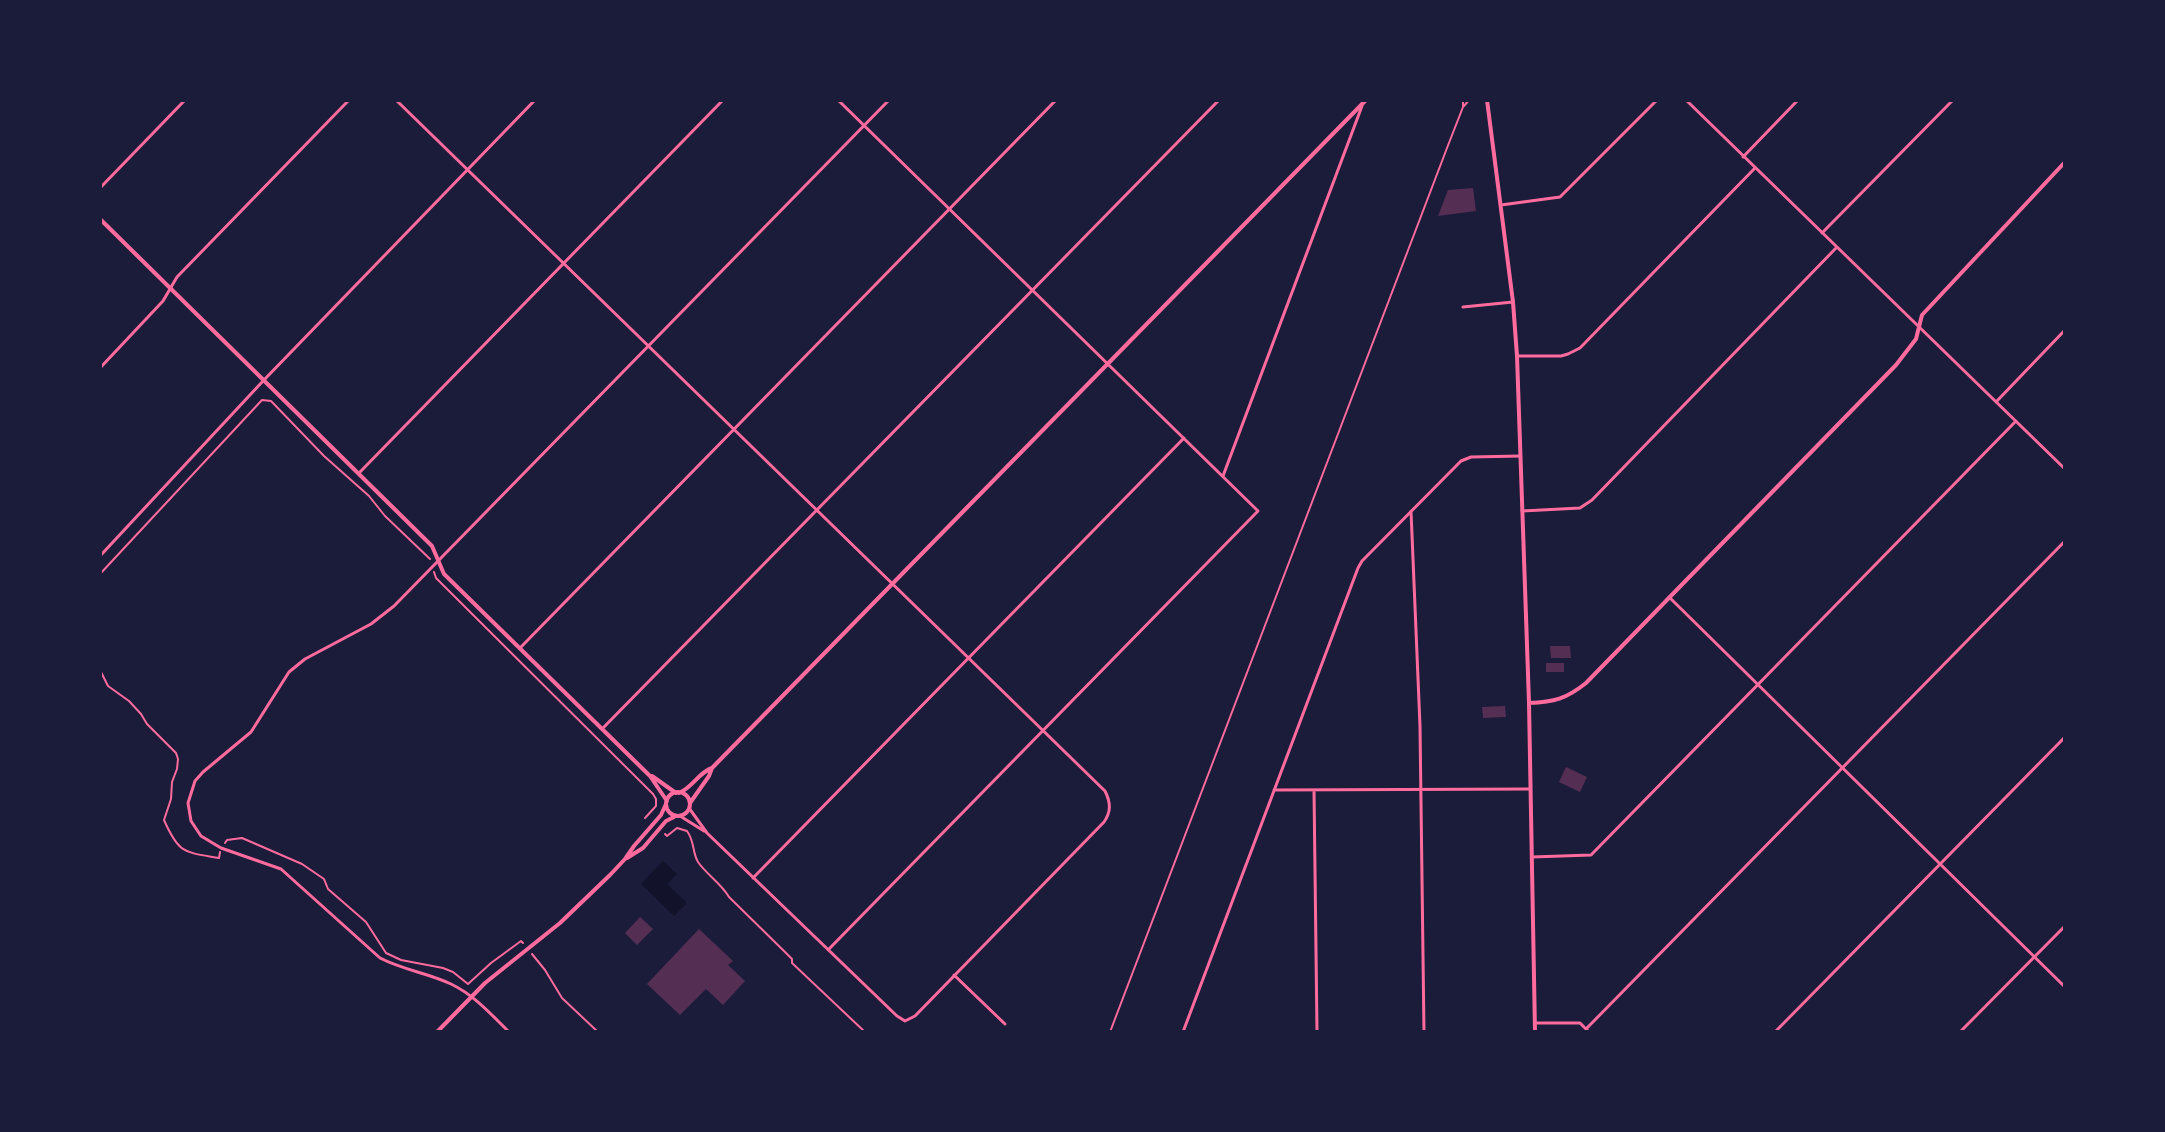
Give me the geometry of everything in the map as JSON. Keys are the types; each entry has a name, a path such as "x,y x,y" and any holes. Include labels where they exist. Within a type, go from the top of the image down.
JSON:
{"street":[{"path":"100,188 185,100"},
{"path":"100,368 163,301 177,277 349,100"},
{"path":"396,100 1105,791 1110,805 1108,817 915,1016 905,1021 707,833 685,795 650,776"},
{"path":"100,556 263,381 535,100"},
{"path":"358,474 723,100"},
{"path":"829,950 1258,511 838,100"},
{"path":"509,1032 472,996 449,983 398,968 380,958 281,869 221,848 201,836 191,821 188,803 195,781 251,732 283,680 297,665 371,624 394,606 889,100"},
{"path":"520,648 1056,100"},
{"path":"602,729 1219,100"},
{"path":"1494,100 1488,103 1517,356 1529,703 1535,1032"},
{"path":"1500,205 1560,197 1657,100"},
{"path":"1686,100 2065,469"},
{"path":"1743,157 1798,100"},
{"path":"1822,233 1953,100"},
{"path":"625,859 643,848 666,821 685,813 712,768 1365,101"},
{"path":"1223,476 1365,101"},
{"path":"1529,703 1561,700 1574,693 1896,365 1916,339 1922,315 2065,162"},
{"path":"1517,356 1561,356 1580,348 1755,168"},
{"path":"100,219 432,546 444,574 650,776 668,811 707,833"},
{"path":"1522,511 1580,508 1592,500 1837,247"},
{"path":"1463,307 1513,302"},
{"path":"1996,402 2065,330"},
{"path":"1532,857 1591,855 2016,421"},
{"path":"753,878 1184,438"},
{"path":"1189,1032 1183,1031 1362,561 1456,464 1466,458 1520,456"},
{"path":"1411,511 1420,726 1424,1032"},
{"path":"1535,1023 1580,1023 1588,1031 2065,541"},
{"path":"1669,597 2065,987"},
{"path":"1775,1032 2065,737"},
{"path":"437,1032 499,971 569,915 625,859 661,815 670,796 690,786 703,771 712,768"},
{"path":"1274,790 1530,789"},
{"path":"1314,790 1317,1032"},
{"path":"1960,1032 2065,926"},
{"path":"954,975 1005,1024"}],"path":[{"path":"1463,100 1463,107"},
{"path":"1110,1032 1463,107 1469,100"},
{"path":"100,574 262,400 271,401 431,560"},
{"path":"436,577 653,794 657,803 645,818"},
{"path":"100,670 108,686 129,701 176,753 177,769 164,820 173,840 187,853 219,858 227,840 242,838 302,864 324,879 328,889 366,922 386,953 401,960 443,968 468,984 521,941 524,944"},
{"path":"662,831 667,836 677,828 687,831 698,861 724,887 729,897 792,959 792,963 865,1032"},
{"path":"534,956 562,998 598,1032"}],"shaded area":[{"path":"663,861 677,874 667,884 687,903 674,916 641,884"}],"building":[{"path":"1473,188 1476,211 1438,216 1448,190"},
{"path":"1550,646 1570,646 1571,658 1551,658"},
{"path":"1546,663 1564,663 1564,672 1546,672"},
{"path":"1505,706 1506,717 1483,718 1482,707"},
{"path":"1566,767 1587,777 1580,792 1559,782"},
{"path":"640,917 653,929 637,945 625,933"},
{"path":"699,929 733,961 728,965 745,981 723,1005 706,989 680,1015 647,984"}]}
